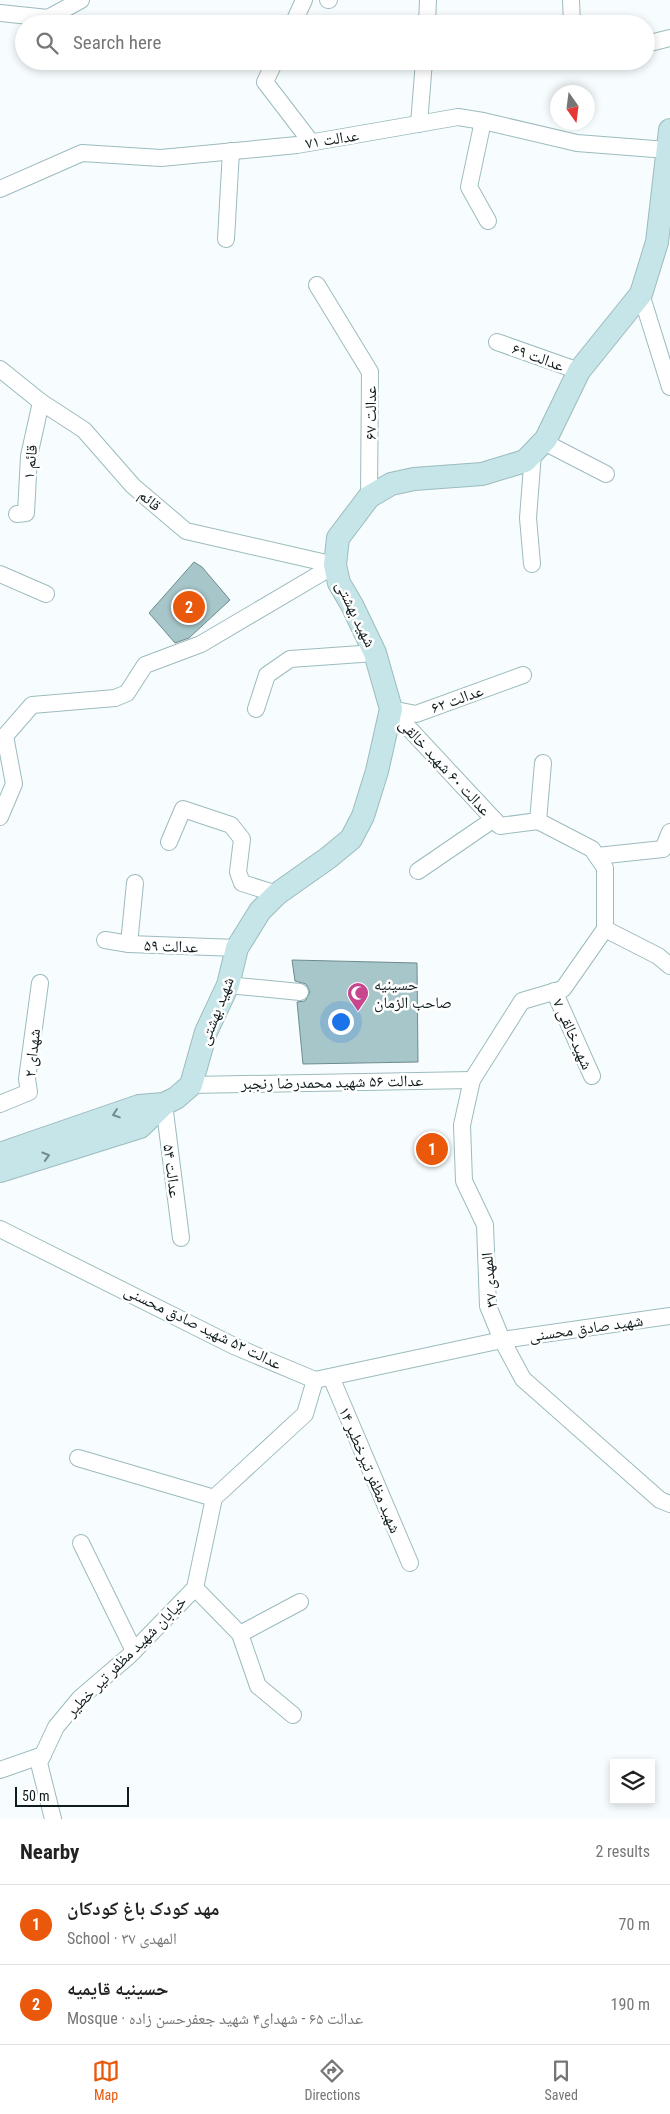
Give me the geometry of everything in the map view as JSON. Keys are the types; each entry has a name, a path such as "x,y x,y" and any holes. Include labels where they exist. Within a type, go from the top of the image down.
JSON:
{"main road":[{"path":"538,448 579,371 641,294 657,242 666,184 668,140"},
{"name":"شهید بهشتی","path":"191,1085 206,1032 228,986 237,948 260,910 277,894 328,858 351,839 363,816 375,780 391,709 375,654 352,605 339,583 335,565 338,538 369,497 391,484 414,479 482,474 525,461 538,448"},
{"path":"0,1171 140,1127 164,1104 176,1098 191,1085"},
{"path":"0,1154 139,1106 164,1104"}],"street":[{"path":"53,15 80,0"},
{"path":"297,15 304,0"},
{"path":"427,15 428,0"},
{"path":"571,0 572,15"},
{"path":"3,8 22,15"},
{"path":"655,42 670,38"},
{"path":"271,70 266,82 311,142"},
{"path":"419,124 423,70"},
{"name":"عدالت ۷۱","path":"0,189 82,153 161,158 311,142 458,117 483,120 577,144 668,140"},
{"path":"483,120 469,187 488,221"},
{"path":"226,239 231,151"},
{"name":"عدالت ۶۷","path":"317,285 370,372 369,497"},
{"path":"641,294 669,377"},
{"name":"عدالت ۶۹","path":"497,342 579,371"},
{"name":"قائم","path":"0,369 41,402 84,430 133,486 186,531 335,565"},
{"name":"قائم ۱","path":"17,514 26,513 28,456 41,402"},
{"path":"532,564 528,518 538,448 606,474"},
{"path":"0,817 14,784 2,735 32,705 115,698 127,693 145,665 201,644 335,565"},
{"path":"0,574 46,594"},
{"path":"256,709 267,675 290,659 375,654"},
{"name":"عدالت ۶۲","path":"391,709 416,714 523,675"},
{"name":"عدالت ۶۰ شهید خالقی","path":"391,709 500,826 538,821"},
{"path":"543,763 538,821 592,849 605,868 604,929 563,989 554,991"},
{"path":"169,842 183,809 231,825 242,838 238,872 242,883 277,894"},
{"path":"418,871 494,819"},
{"path":"597,856 662,849 670,832"},
{"path":"129,944 135,883"},
{"path":"604,929 658,956 670,966"},
{"name":"عدالت ۵۹","path":"105,940 129,944 237,948"},
{"name":"شهدای ۲","path":"0,1104 30,1092 27,1079 40,983"},
{"path":"228,986 300,992"},
{"name":"المهدی ۳۷","path":"554,991 522,1001 472,1080 462,1125 464,1181 485,1225 488,1306 502,1340 523,1379 660,1500 670,1504"},
{"name":"شهیدخالقی ۷","path":"554,991 592,1076"},
{"name":"عدالت ۵۶ شهید محمدرضا رنجبر","path":"191,1085 472,1080"},
{"name":"عدالت ۵۴","path":"164,1104 181,1238"},
{"name":"عدالت ۵۲ شهید صادق محسنی","path":"0,1229 234,1346 323,1379"},
{"name":"شهید صادق محسنی","path":"502,1340 670,1316"},
{"path":"78,1458 214,1498 305,1414 323,1379 502,1340"},
{"name":"شهید مظفر تیرخطیر ۱۴","path":"323,1379 410,1563"},
{"name":"خیابان شهید مظفر تیر خطیر","path":"53,1819 39,1763 56,1727 80,1698 134,1651 195,1588 214,1498"},
{"path":"81,1543 134,1651"},
{"path":"195,1588 240,1634 258,1686 293,1715"},
{"path":"240,1634 300,1602"},
{"path":"0,1770 43,1755"}],"building":[{"path":"194,562 202,567 230,600 189,638 175,643 149,613"},
{"name":"حسینیه صاحب الزمان","path":"292,960 417,963 418,1062 303,1064 297,1002 305,1001 310,992 306,984 295,981"}],"place":[{"name":"حسینیه قایمیه","path":"189,607"},
{"name":"حسینیه صاحب الزمان","path":"358,1012"},
{"name":"مهد کودک باغ کودکان","path":"432,1149"}]}
